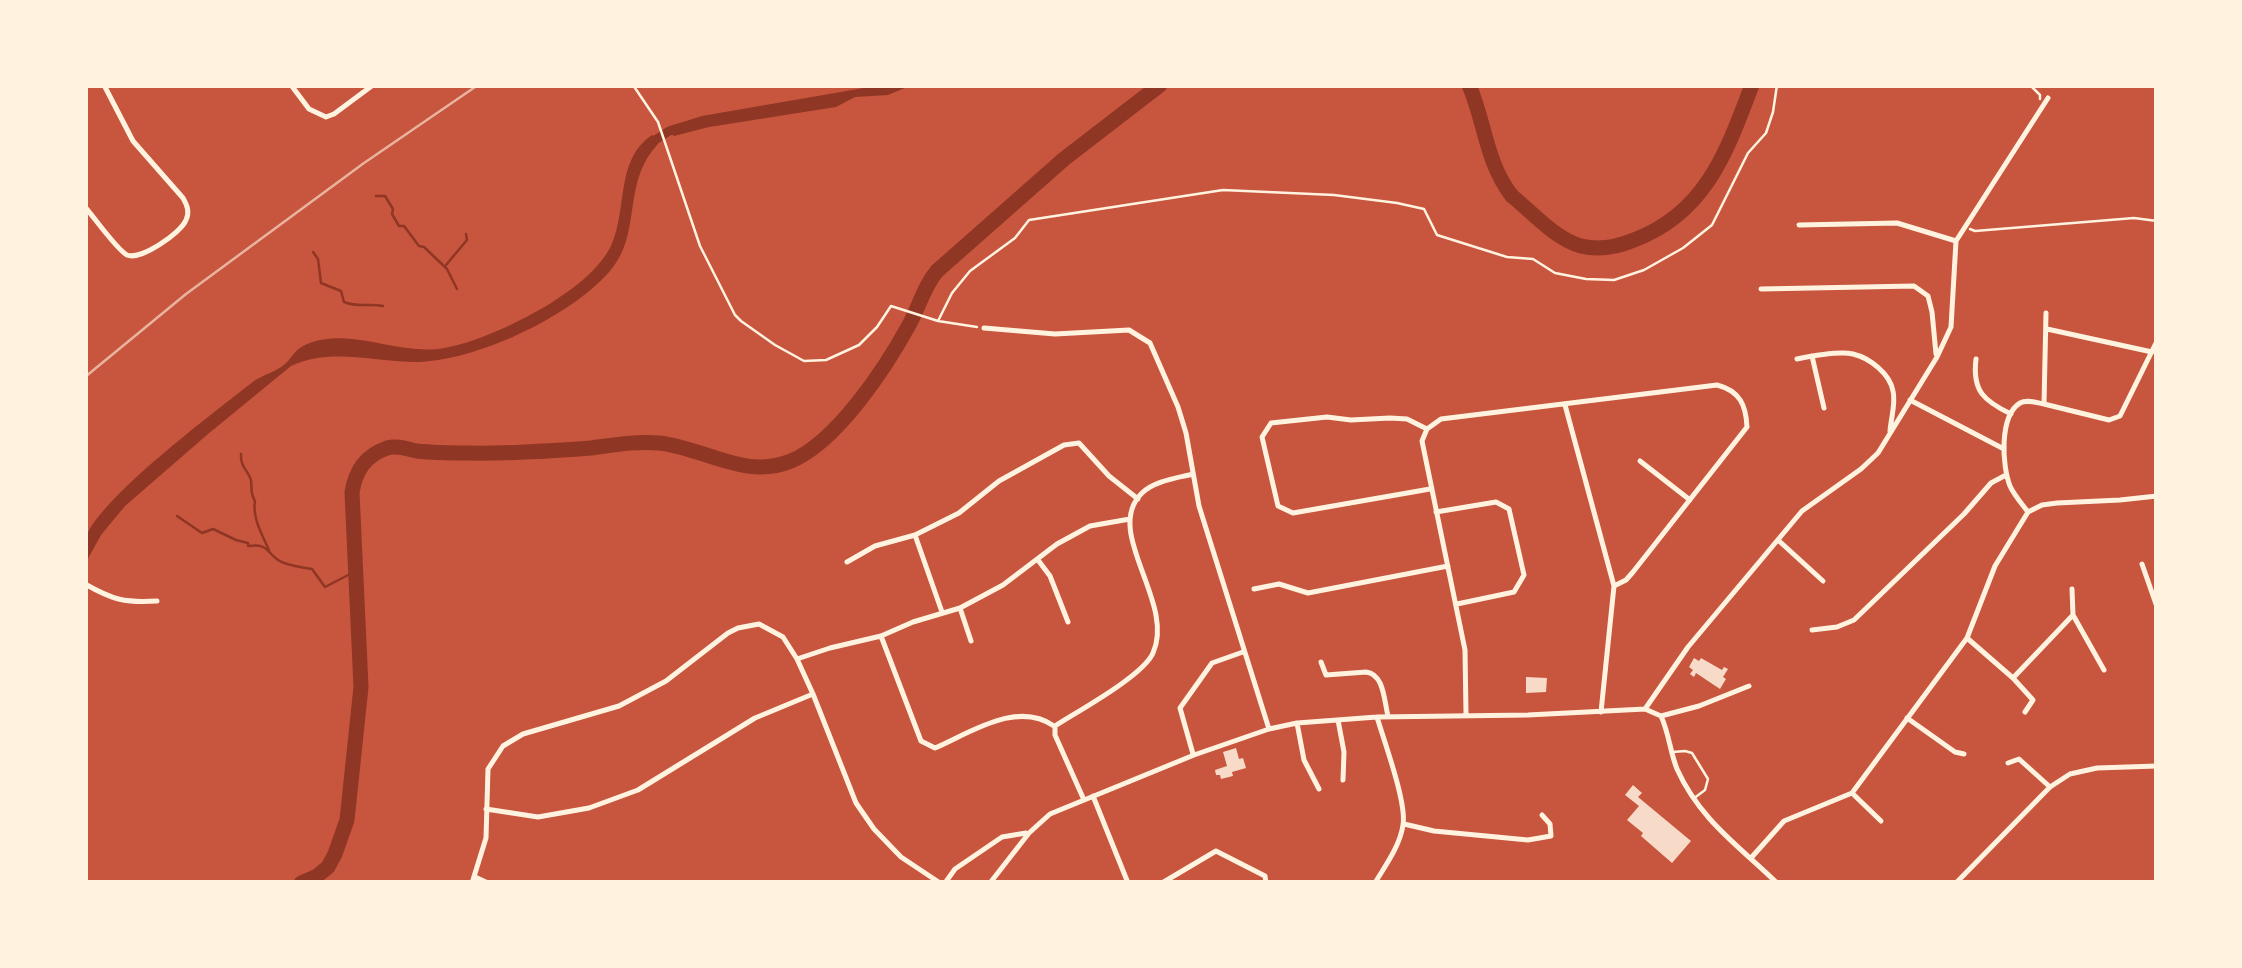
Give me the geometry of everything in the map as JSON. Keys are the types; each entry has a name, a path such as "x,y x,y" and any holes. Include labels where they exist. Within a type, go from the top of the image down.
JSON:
{"street":[{"path":"85,207 132,257 167,239 181,228 188,215 187,203 133,142 104,85"},
{"path":"290,85 309,109 326,118 373,85"},
{"path":"1645,709 1688,648 1802,511 1878,454 1952,326 1956,240 2048,98"},
{"path":"1800,225 1897,223 1956,240"},
{"path":"1761,289 1914,286 1928,296 1937,357"},
{"path":"2044,404 2046,313"},
{"path":"984,328 1055,334 1129,330 1150,343 1178,407 1199,506 1269,729"},
{"path":"2047,329 2152,352"},
{"path":"2028,512 2011,490 2006,475 2002,448 2011,414 2020,403 2028,401 2108,420 2120,416 2157,342"},
{"path":"1798,360 1854,354 1875,365 1890,380 1894,396 1890,434"},
{"path":"1812,356 1824,408"},
{"path":"1976,359 1974,374 1980,393 1992,405 2011,414"},
{"path":"1466,715 1465,650 1422,441 1428,429 1441,419 1717,385 1737,394 1744,405 1747,427 1633,572 1614,586"},
{"path":"1910,400 2002,448"},
{"path":"1565,405 1614,586 1601,712"},
{"path":"1428,429 1407,419 1327,417 1271,423 1262,437 1278,506 1293,513 1431,489"},
{"path":"847,562 875,546 914,535 959,513 999,480 1064,445 1079,443 1138,500"},
{"path":"1640,461 1690,500"},
{"path":"1055,726 1142,669 1153,654 1158,632 1156,611 1129,529 1131,510 1144,491 1192,474"},
{"path":"1812,630 1838,627 1854,620 1991,483 2006,475"},
{"path":"1751,858 1784,820 1852,793 1967,638 1995,566 2028,512 2056,502 2157,496"},
{"path":"1436,512 1496,502 1509,510 1524,575 1514,592 1457,604"},
{"path":"797,659 882,636 960,608 1004,585 1057,544 1090,526 1130,520"},
{"path":"914,535 942,612"},
{"path":"1778,540 1823,581"},
{"path":"1038,560 1050,576 1068,622"},
{"path":"2142,564 2157,606"},
{"path":"1254,590 1279,584 1308,593 1448,566"},
{"path":"85,584 120,601 157,600"},
{"path":"2072,589 2072,616 2104,670"},
{"path":"960,608 972,640"},
{"path":"2014,678 2072,616"},
{"path":"488,883 473,880 486,838 488,769 502,746 523,734 619,706 666,681 738,628 759,624 784,637 813,694 856,804 901,857 942,883 1002,837 1029,832"},
{"path":"882,636 921,742 934,748 1001,719 1028,715 1055,726"},
{"path":"1967,638 2014,678 2033,700 2026,712"},
{"path":"1194,756 1180,708 1212,662 1243,652"},
{"path":"1322,662 1326,675 1372,672 1378,676 1388,716"},
{"path":"990,883 1029,832 1050,814 1269,729 1388,716 1645,709 1661,716 1749,686"},
{"path":"486,809 538,817 588,808 638,790 755,718 813,694"},
{"path":"1661,716 1676,768 1693,799 1708,819 1777,883"},
{"path":"1375,883 1404,824 1397,783 1377,717"},
{"path":"1907,718 1954,752 1964,754"},
{"path":"1338,720 1344,752 1342,780"},
{"path":"1297,723 1304,760 1319,790"},
{"path":"1055,726 1055,735 1084,800"},
{"path":"2008,763 2019,759 2050,788"},
{"path":"1956,883 2050,788 2070,774 2097,768 2157,766"},
{"path":"1852,793 1880,822"},
{"path":"1093,796 1128,883"},
{"path":"1404,824 1534,840 1551,836 1550,824 1542,815"},
{"path":"1162,883 1216,850 1265,876 1266,883"}],"lane":[{"path":"1671,752 1692,753 1708,780 1705,790 1693,799"}],"path":[{"path":"634,85 658,122 700,246 740,321 804,362 826,360 859,345 878,327 891,306 938,321 984,328"},
{"path":"938,321 952,293 970,271 1015,238 1029,220 1223,190 1397,202 1424,209 1438,235 1507,256 1533,258 1555,273 1614,280 1644,270 1683,248 1712,225 1748,153 1766,132 1777,85"},
{"path":"2030,85 2040,94 2040,110"},
{"path":"1964,226 1975,231 2134,218 2157,221"}],"shaded area":[{"path":"881,85 912,85 888,95 855,97 836,107 674,136 669,131 670,126 702,116"},
{"path":"652,135 658,144 640,175 620,256 593,288 571,305 519,334 463,355 412,362 335,357 291,366 125,506 101,535 85,564 85,541 93,524 133,481 187,433 254,381 284,365 303,346 336,338 404,348 451,347 511,324 577,285 611,246 627,171 640,145"}],"building":[{"path":"1694,658 1728,669 1720,689 1696,673 1694,677 1690,674"},
{"path":"1526,677 1547,678 1546,692 1526,693"},
{"path":"1236,748 1246,768 1221,779 1215,770 1227,766 1223,752"},
{"path":"1633,785 1642,793 1638,797 1691,841 1672,863 1627,820 1639,806 1625,795"}],"waterway":[{"path":"301,883 328,867 347,820 361,687 352,492 367,460 394,447 501,453 650,443 676,446 741,465 774,466 791,461 826,438 859,402 899,342 937,271 1064,159 1160,85"},
{"path":"1469,85 1491,156 1512,196 1562,237 1595,248 1634,240 1679,214 1711,177 1723,156 1752,85"},
{"path":"649,144 680,128"},
{"path":"376,196 385,196 399,226 404,226 419,246 447,269 457,289"},
{"path":"446,265 467,240 466,234"},
{"path":"313,252 318,259 321,283 341,291 344,302 383,306"},
{"path":"241,454 251,480 256,520 269,550"},
{"path":"177,516 202,533 213,529 248,546 263,547 285,564 312,569 325,587 356,571"}],"railway":[{"path":"85,377 186,294 478,85"}]}
